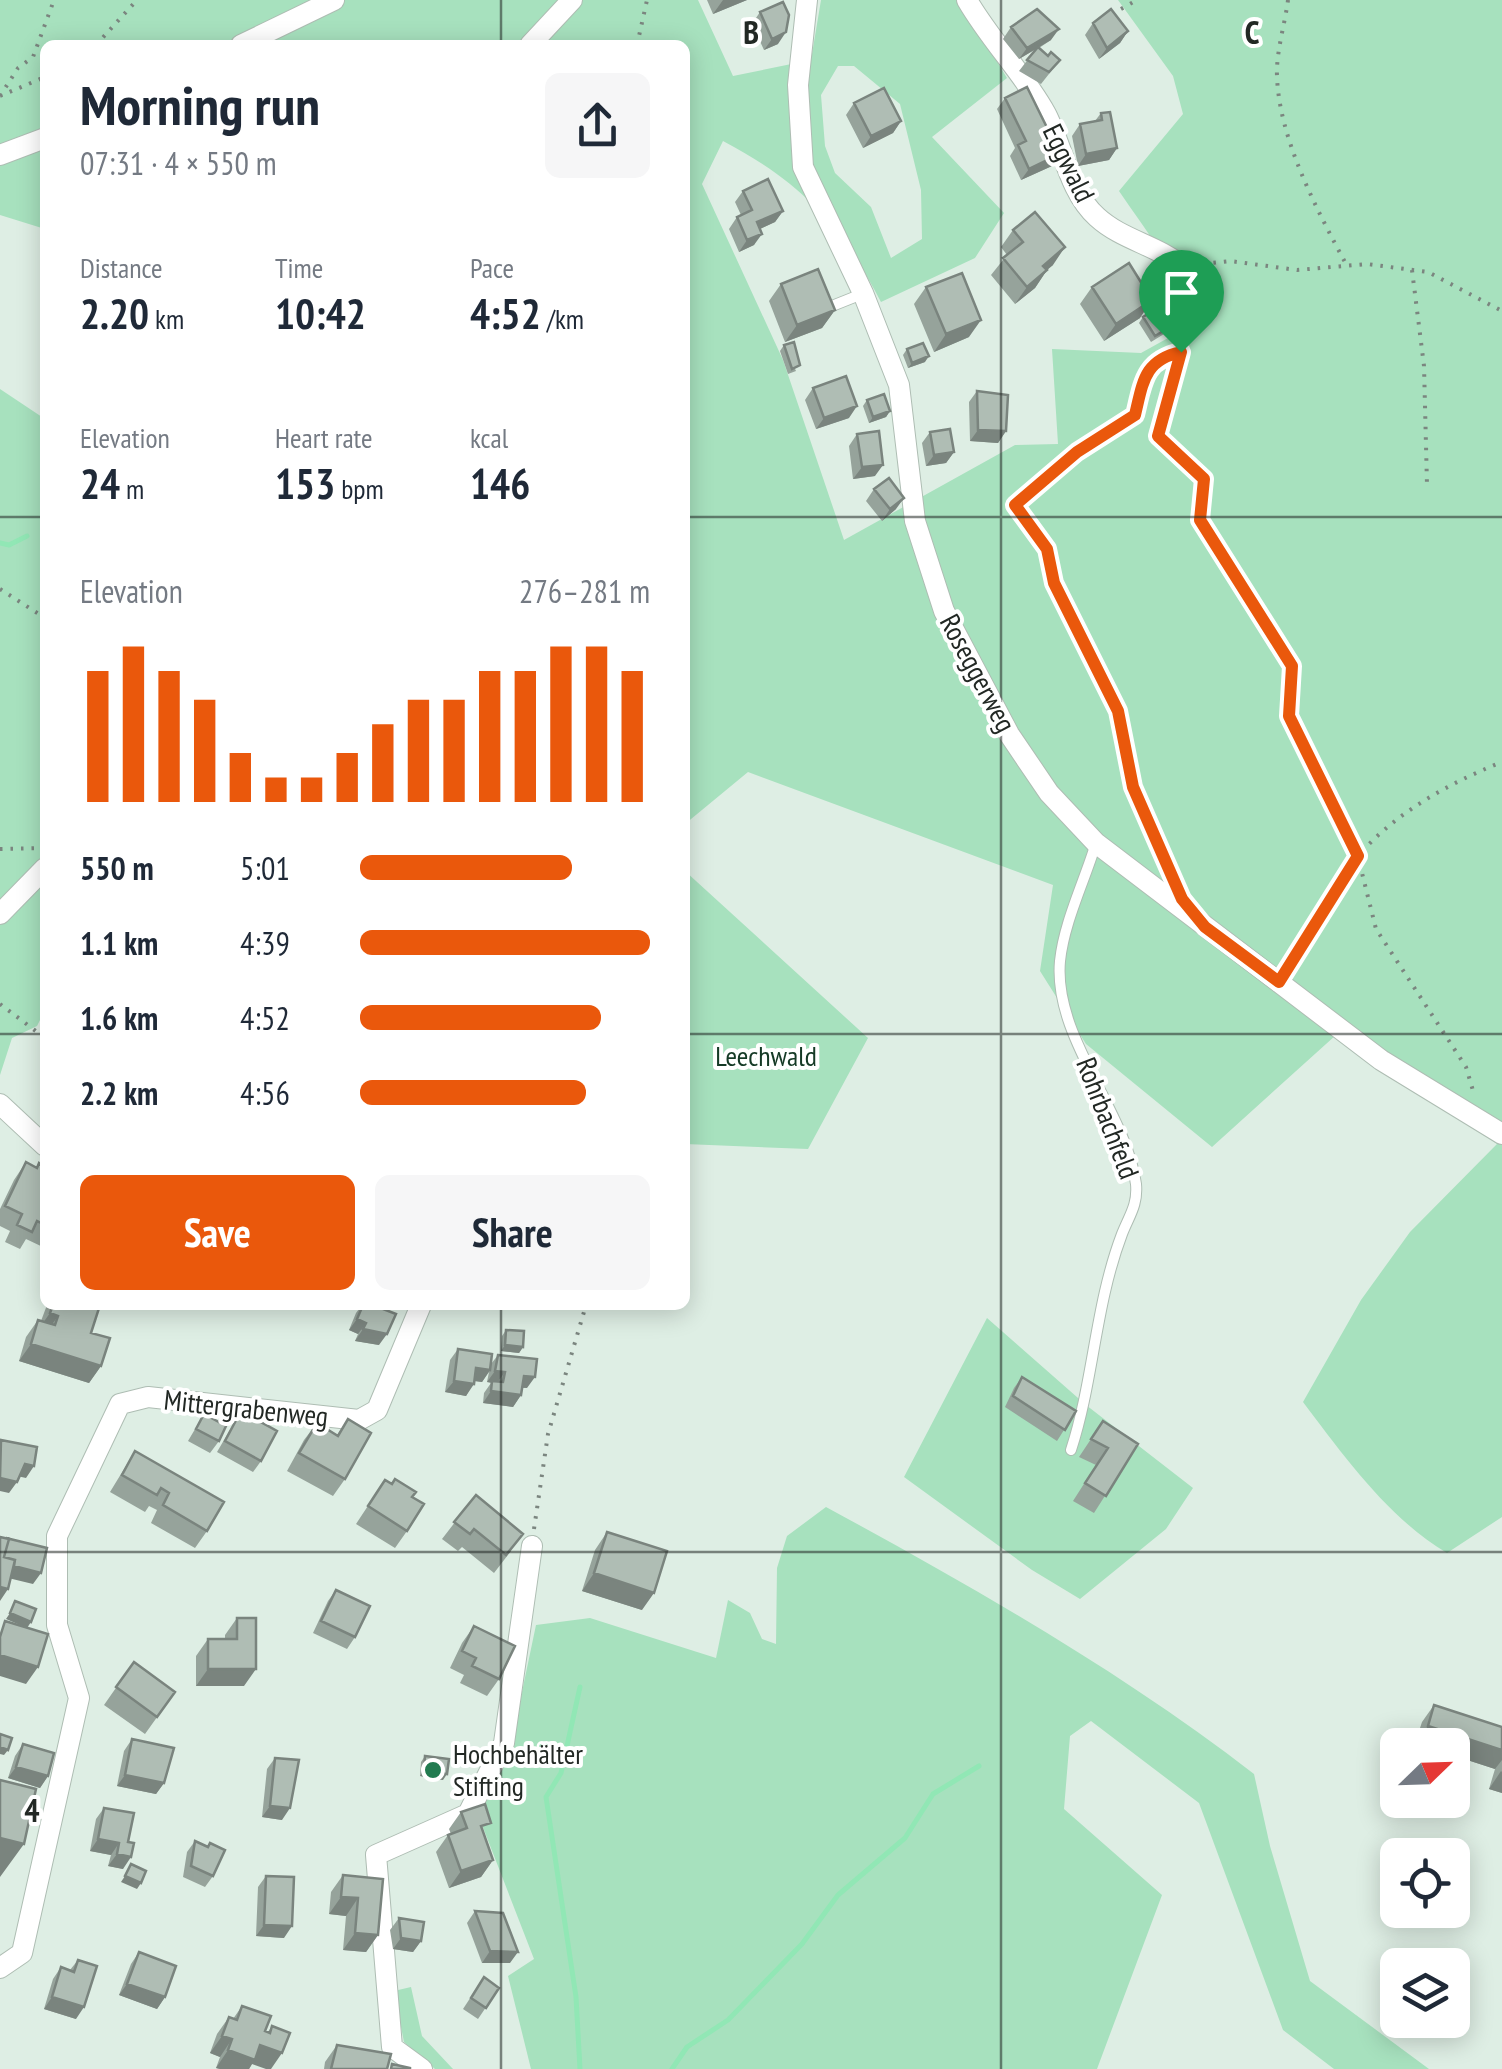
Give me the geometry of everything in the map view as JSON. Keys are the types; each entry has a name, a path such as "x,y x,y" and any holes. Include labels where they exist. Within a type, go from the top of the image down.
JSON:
{"street":[{"path":"251,40 334,0"},
{"path":"535,40 572,0"},
{"name":"Roseggerweg","path":"808,0 798,85 804,168 863,293 900,385 915,520 944,611 1032,770 1096,843 1381,1060 1502,1134"},
{"name":"Eggwald","path":"968,0 988,36 1046,114 1073,180 1096,217 1130,238 1161,249 1183,267"},
{"path":"0,154 40,140"},
{"path":"1183,267 1187,297"},
{"path":"0,914 40,873"},
{"path":"0,1104 40,1141"},
{"name":"Mittergrabenweg","path":"0,1968 22,1953 79,1698 57,1624 58,1536 120,1404 148,1397 359,1420 377,1410 419,1310"},
{"path":"422,2069 392,2047 376,1854 468,1814 490,1771 504,1743 532,1546"}],"lane":[{"path":"818,312 863,293"},
{"name":"Rohrbachfeld","path":"1071,1450 1086,1405 1096,1321 1122,1233 1136,1206 1129,1157 1079,1046 1060,962 1096,843"}],"path":[{"path":"0,96 18,68 33,57 54,0"},
{"path":"101,40 137,0"},
{"path":"638,40 647,0"},
{"path":"1122,8 1137,0"},
{"path":"1288,0 1277,76 1292,143 1312,200 1346,264"},
{"path":"0,96 40,79"},
{"path":"1183,267 1230,260 1297,270 1346,264 1428,272 1502,310"},
{"path":"1412,270 1424,366 1426,485"},
{"path":"1187,297 1181,352 1158,436 1204,479 1200,520 1292,666 1289,716 1358,856 1376,930 1466,1067 1483,1122"},
{"path":"1176,884 1133,787 1118,711 1054,583 1047,549 1015,505 1077,452 1135,415 1146,368 1161,356 1181,352"},
{"path":"0,589 40,615"},
{"path":"1279,982 1370,841 1421,802 1460,779 1502,762"},
{"path":"0,849 40,849"},
{"path":"0,1004 40,1034"},
{"path":"532,1546 548,1434 585,1310"}],"green space":[{"path":"0,0 698,0 733,76 811,60 821,0 960,0 1007,78 932,137 1004,213 975,258 881,302 834,228 796,189 751,156 723,141 702,184 783,360 844,540 1015,445 1058,444 1052,349 1141,353 1168,338 1172,315 1169,276 1154,243 1119,191 1183,114 1173,76 1118,0 1502,0 1502,1517 1447,1553 1386,1504 1303,1402 1361,1300 1410,1232 1497,1144 1336,1035 1212,1147 1086,1044 1040,971 1053,885 748,772 690,820 690,40 40,40 40,227 0,215","holes":["838,66 854,66 900,104 921,190 922,239 891,258 871,207 835,173 825,146 821,95"]},
{"path":"0,389 40,416 40,1020 37,1026 12,1038 0,1075"},
{"name":"Leechwald","path":"690,876 868,1038 808,1149 690,1144"},
{"path":"987,1318 1086,1405 1193,1488 1166,1529 1080,1599 1032,1570 904,1477"},
{"path":"826,1507 1046,1632 1153,1701 1254,1774 1270,1846 1310,1981 1380,2033 1380,2038 1387,2038 1429,2069 1334,2069 1283,2030 1199,1803 1091,1721 1070,1736 1064,1809 1162,1895 1097,2069 531,2069 508,1976 534,1959 477,1812 510,1749 536,1625 590,1618 716,1658 728,1600 750,1613 762,1639 776,1644 777,1568 787,1536"},
{"path":"411,1987 422,2036 453,2069 435,2069 404,2042 394,1991"}],"building":[{"path":"783,2 789,15 786,32 772,39 760,12"},
{"path":"1037,9 1059,29 1027,48 1011,27"},
{"path":"1111,9 1128,31 1107,48 1093,23"},
{"path":"1038,47 1060,60 1049,72 1027,60"},
{"path":"1027,87 1060,154 1029,169 1018,145 1026,141 1005,98"},
{"path":"884,88 901,121 871,136 854,103"},
{"path":"1110,112 1117,148 1086,154 1080,124 1102,120 1101,113"},
{"path":"768,179 783,211 757,222 762,234 747,240 737,217 752,210 743,191"},
{"path":"1035,212 1065,247 1027,287 1003,258 1023,242 1013,230"},
{"path":"1129,263 1152,300 1116,324 1092,287"},
{"path":"818,269 835,310 797,325 781,284"},
{"path":"962,273 981,320 946,334 926,287"},
{"path":"1156,309 1168,328 1155,336 1143,317"},
{"path":"794,342 800,365 792,369 784,345"},
{"path":"923,343 929,356 912,363 907,349"},
{"path":"846,376 857,406 824,418 813,388"},
{"path":"977,391 1008,395 1006,431 978,430"},
{"path":"884,394 890,411 873,417 867,400"},
{"path":"950,429 954,452 934,455 930,432"},
{"path":"879,431 883,465 862,467 857,434"},
{"path":"889,478 904,498 890,509 874,489"},
{"path":"26,1162 37,1168 39,1163 40,1222 37,1221 32,1232 17,1225 22,1214 5,1206"},
{"path":"98,1310 91,1333 110,1338 101,1366 31,1344 38,1320 55,1325 58,1316 50,1313"},
{"path":"361,1310 396,1314 387,1334 363,1329 366,1323 357,1319"},
{"path":"506,1330 524,1331 523,1347 505,1345"},
{"path":"458,1349 492,1354 490,1370 476,1368 474,1384 454,1381"},
{"path":"498,1355 537,1359 535,1377 524,1376 521,1395 491,1391 492,1381 503,1382 505,1372 495,1371"},
{"path":"1022,1377 1076,1411 1065,1430 1013,1396"},
{"path":"241,1411 277,1431 261,1461 225,1441"},
{"path":"204,1414 226,1426 219,1441 196,1429"},
{"path":"348,1419 371,1433 345,1479 299,1453 317,1423 338,1436"},
{"path":"1103,1421 1138,1444 1106,1496 1085,1483 1108,1448 1091,1439"},
{"path":"1,1440 37,1447 34,1466 25,1464 17,1482 0,1478"},
{"path":"135,1451 224,1502 207,1531 163,1505 169,1493 161,1488 157,1495 122,1475"},
{"path":"395,1479 416,1492 412,1497 424,1504 407,1531 368,1506 385,1480 392,1484"},
{"path":"476,1495 523,1534 506,1555 474,1529 470,1534 454,1522"},
{"path":"607,1532 667,1551 654,1593 594,1573"},
{"path":"0,1537 9,1539 4,1557 15,1560 8,1589 0,1587"},
{"path":"6,1538 47,1548 41,1573 14,1566 15,1560 4,1557 9,1539"},
{"path":"336,1590 370,1606 355,1637 321,1621"},
{"path":"15,1601 36,1609 31,1622 10,1613"},
{"path":"237,1618 256,1618 256,1669 208,1669 208,1639 237,1639"},
{"path":"5,1621 48,1634 38,1667 0,1655"},
{"path":"474,1626 515,1646 499,1679 472,1666 476,1658 462,1651"},
{"path":"134,1662 175,1692 157,1717 116,1687"},
{"path":"1434,1705 1502,1727 1502,1750 1470,1740 1470,1728 1428,1726"},
{"path":"0,1734 12,1738 8,1750 0,1747"},
{"path":"132,1739 174,1748 164,1783 125,1775"},
{"path":"23,1744 54,1753 48,1776 16,1767"},
{"path":"425,1756 449,1759 447,1774 424,1771"},
{"path":"275,1758 299,1760 290,1808 270,1806"},
{"path":"0,1780 36,1789 24,1844 0,1838"},
{"path":"485,1804 491,1823 481,1826 493,1860 461,1871 448,1835 467,1828 461,1812"},
{"path":"104,1808 134,1813 128,1842 134,1843 131,1857 117,1854 119,1843 98,1839"},
{"path":"195,1841 225,1850 213,1876 191,1866"},
{"path":"131,1864 146,1871 141,1883 125,1876"},
{"path":"343,1875 383,1879 378,1935 355,1933 358,1898 341,1897"},
{"path":"266,1876 294,1877 292,1926 264,1925"},
{"path":"475,1911 503,1913 518,1952 490,1951"},
{"path":"399,1918 424,1922 421,1941 401,1938"},
{"path":"139,1952 176,1966 165,1997 127,1984"},
{"path":"78,1960 97,1966 84,2007 52,1997 61,1967 74,1972"},
{"path":"484,1977 499,1988 486,2008 471,1998"},
{"path":"242,2006 271,2016 265,2031 270,2033 272,2026 290,2033 282,2053 260,2045 255,2060 228,2050 232,2039 222,2036 229,2017 237,2020"},
{"path":"337,2045 391,2054 387,2069 331,2069"}],"waterway":[{"path":"0,543 9,545 27,536"},
{"path":"580,1687 561,1773 546,1797 576,1997 580,2069"},
{"path":"672,2069 687,2047 728,2020 802,1944 838,1895 905,1838 933,1794 979,1766"}],"place":[{"name":"Hochbehälter Stifting","path":"433,1770"}],"route":[{"path":"1181,352 1158,436 1204,479 1200,520 1292,666 1289,716 1358,856 1279,982 1205,927 1182,899 1133,787 1118,711 1054,583 1047,549 1015,505 1077,452 1135,415 1146,368 1161,356 1181,352"}]}
